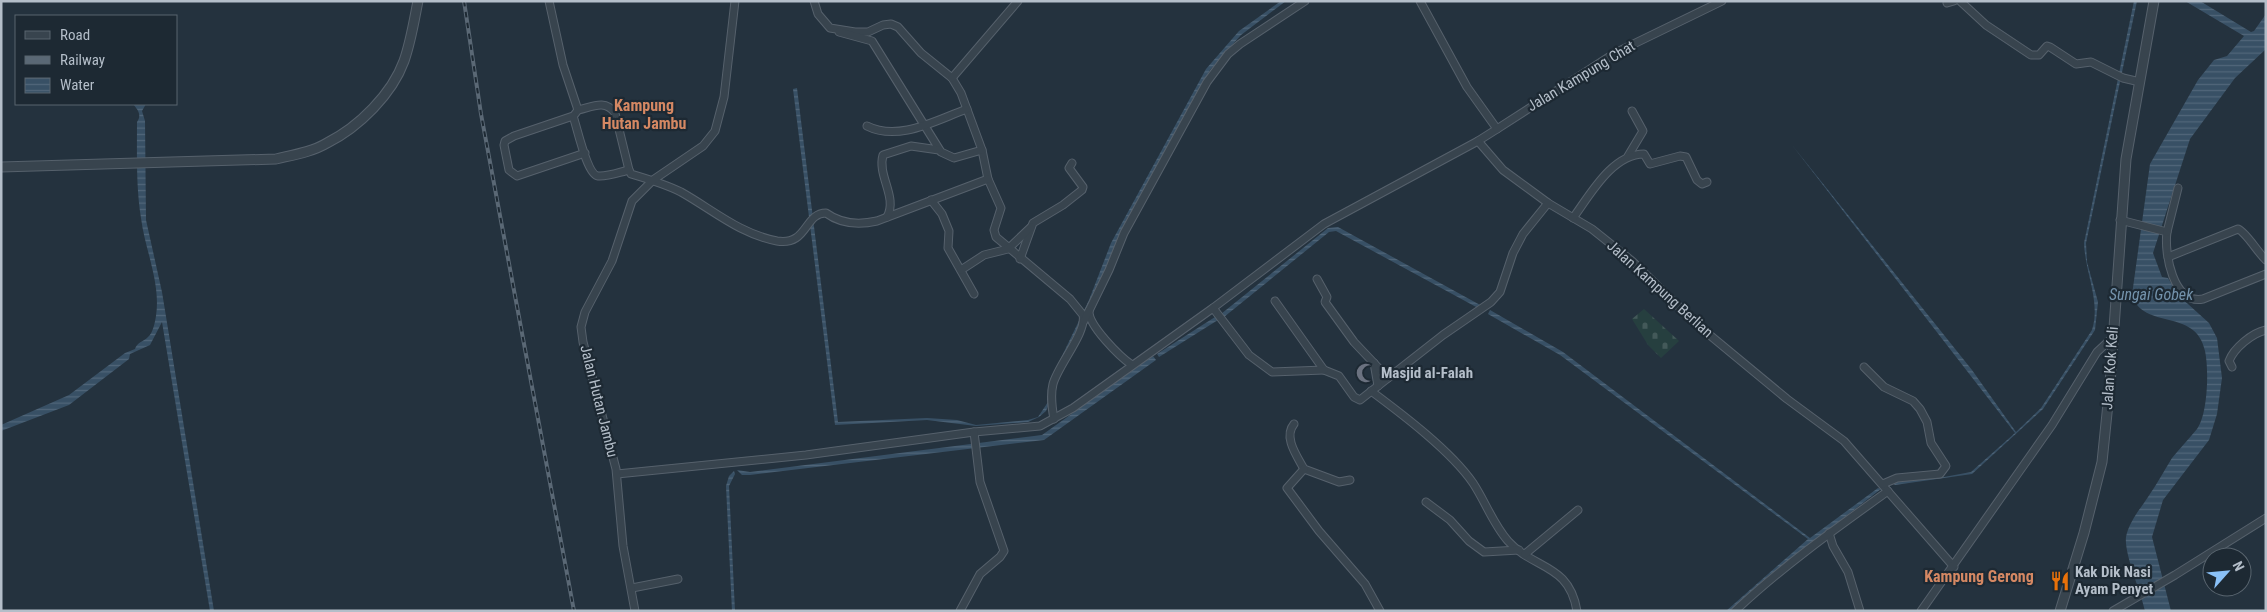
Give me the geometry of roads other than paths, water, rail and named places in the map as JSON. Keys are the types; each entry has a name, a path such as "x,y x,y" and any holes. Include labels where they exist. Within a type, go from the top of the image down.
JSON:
{"street":[{"path":"1,167 276,158 302,153 326,144 343,134 370,111 395,80 411,40 418,1"},
{"path":"549,1 588,168 593,174 598,176 629,170"},
{"name":"Jalan Hutan Jambu","path":"635,611 623,546 617,474 583,342 581,327 585,312 612,261 632,201 653,180 703,146 716,131 724,97 735,1"},
{"path":"814,1 818,14 830,28 850,37 872,41 939,150"},
{"path":"952,78 1018,1"},
{"path":"1054,419 1051,401 1054,381 1124,233 1206,82 1228,54 1240,44 1304,1"},
{"path":"617,474 806,455 974,432 1033,428 1054,419 1213,308 1324,224 1497,128 1467,87 1420,1"},
{"name":"Jalan Kampung Chat","path":"1497,128 1614,53 1722,1"},
{"path":"1960,1 1986,25 2031,55 2039,55 2047,46 2076,64 2091,62 2120,76 2140,82"},
{"name":"Jalan Kok Keli","path":"2060,610 2098,479 2110,384 2112,338 2124,221 2126,160 2154,1"},
{"path":"830,28 864,32 891,24 906,34 921,52 952,78 967,109 982,150 988,179 1001,208 995,233 1008,249 1043,275 1093,323 1111,345 1132,365"},
{"path":"585,152 517,176 509,170 504,145 505,141 575,113 605,104 610,106 615,113 631,174 653,180 679,191 728,223 777,241 796,239 803,234 815,216 826,213 840,221 860,224 887,217 988,179"},
{"path":"867,126 885,133 924,125 967,109"},
{"path":"1573,218 1602,180 1628,156 1643,131 1632,111"},
{"name":"Jalan Kampung Berlian","path":"1478,140 1503,170 1548,203 1608,241 1632,261 1700,327 1787,399 1844,441 1954,567"},
{"path":"887,217 890,210 890,202 882,168 883,154 911,146 939,150 954,158 982,150"},
{"path":"1628,156 1644,154 1650,164 1680,156 1686,157 1697,180 1702,184 1707,182"},
{"path":"961,270 984,255 1008,249 1031,228 1036,220 1063,205 1082,190 1083,187 1069,168 1072,163"},
{"path":"2178,188 2164,232 2168,257 2180,290 2193,300 2203,299 2266,274"},
{"path":"931,200 945,220 949,231 946,246 974,294"},
{"path":"1213,308 1249,354 1272,372 1324,370 1339,376 1354,397 1360,400 1442,335 1480,311 1500,292 1513,253 1523,234 1548,203"},
{"path":"2124,221 2164,232"},
{"path":"1020,259 1030,237 1031,228"},
{"path":"2168,257 2238,229 2244,233 2253,247 2266,260"},
{"path":"1317,279 1327,297 1325,302 1354,342 1388,378"},
{"path":"1275,300 1324,370"},
{"path":"2232,367 2229,361 2234,352 2252,336 2266,330"},
{"path":"1921,611 1954,567 2052,425 2086,368 2104,343 2112,338"},
{"path":"1374,363 1378,386"},
{"path":"1864,367 1884,387 1913,401 1920,409 1927,422 1931,442 1946,466 1940,474 1897,478 1883,484"},
{"path":"1371,391 1402,414 1463,471 1473,483 1502,533 1522,552 1564,579 1573,594 1577,611"},
{"path":"1294,424 1290,429 1289,436 1304,469 1339,482 1350,480"},
{"path":"960,611 980,574 1000,557 1004,551 980,482 974,432"},
{"path":"1304,469 1287,488 1319,531 1365,584 1380,611"},
{"path":"1735,611 1763,584 1829,533 1888,491"},
{"path":"1426,502 1446,516 1468,541 1484,552 1522,552 1578,510"},
{"path":"2113,611 2266,518"},
{"path":"1829,533 1833,546 1846,568 1860,611"},
{"path":"632,588 678,579"}],"water":[{"path":"1281,1 1286,1 1241,35 1210,70 1117,241 1106,274 1059,364 1046,411 1039,417 1028,422 976,426 927,420 835,425 793,89 797,88 838,422 927,418 957,420 976,425 1028,420 1038,417 1048,402 1049,383 1089,300 1111,243 1206,69 1239,31"},
{"name":"Sungai Gobek","path":"2134,1 2137,1 2086,243 2087,262 2098,302 2095,330 2043,409 1972,474 1895,485 1892,483 1894,481 1944,477 1971,472 2015,433 1792,145 1972,370 2016,432 2041,408 2092,330 2095,308 2085,254 2084,243"},
{"name":"Sungai Gobek","path":"2185,1 2200,1 2251,32 2254,31 2266,14 2266,49 2235,78 2190,139 2153,253 2162,277 2168,278 2178,295 2209,323 2217,338 2222,378 2217,414 2209,440 2163,500 2152,537 2171,611 2145,611 2130,563 2126,544 2127,531 2172,458 2201,422 2207,380 2205,351 2200,337 2181,323 2147,313 2138,306 2132,295 2150,164 2198,80 2214,60 2227,56 2244,36"},
{"path":"134,105 145,105 142,111 145,121 146,220 162,292 214,611 210,611 162,322 150,345 130,354 129,359 69,405 1,431 1,425 69,395 125,353 135,349 139,343 150,335 156,316 157,304 155,279 139,206 138,110"},
{"path":"1338,227 1482,306 1478,308 1336,231 1329,232 1224,317 1221,314 1328,228"},
{"path":"1490,310 1563,352 1810,538 1878,488 1881,489 1767,577 1731,611 1726,611 1808,539 1560,355 1488,314"},
{"path":"1215,317 1218,320 1159,357 1157,354"},
{"path":"1153,356 1156,360 1044,440 750,475 742,475 737,470 750,472 1042,435"},
{"path":"734,471 735,474 729,486 735,611 732,611 726,486 729,476"}],"railway":[{"path":"464,1 481,114 574,611"}],"place":[{"name":"Masjid al-Falah","path":"1366,373"},
{"name":"Kak Dik Nasi Ayam Penyet","path":"2060,581"}],"district":[{"name":"Kampung Hutan Jambu","path":"644,114"},
{"name":"Kampung Gerong","path":"1979,576"}]}
